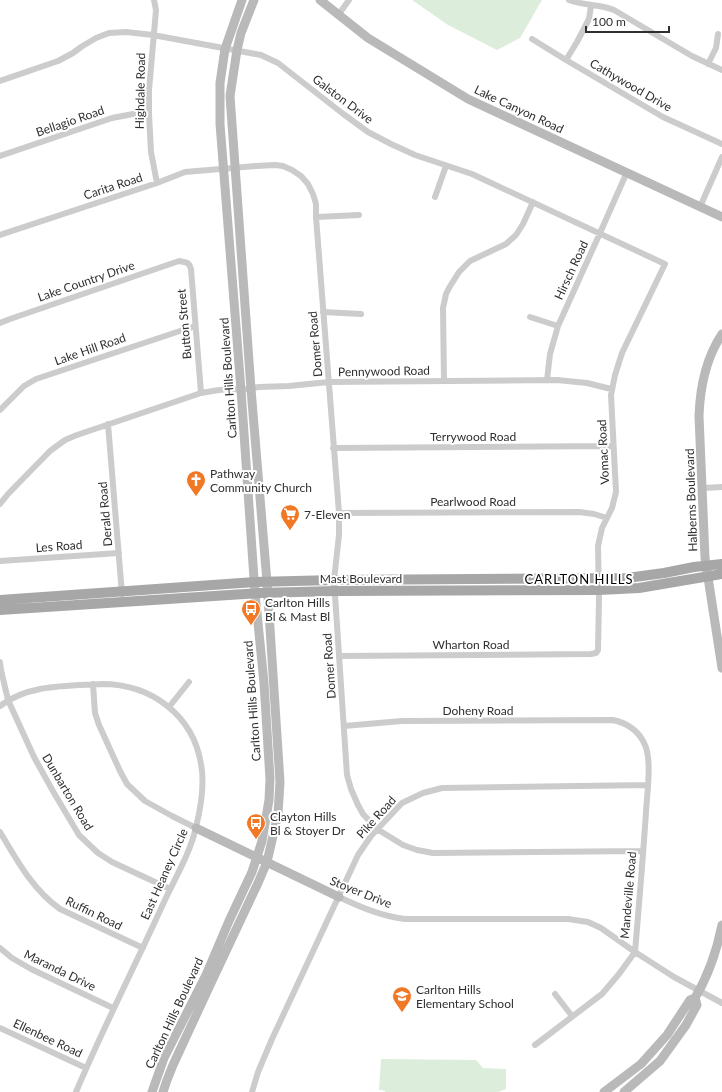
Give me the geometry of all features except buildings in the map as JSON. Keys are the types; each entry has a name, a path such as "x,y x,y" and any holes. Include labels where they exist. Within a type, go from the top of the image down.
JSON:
{"main road":[{"name":"Mast Boulevard","path":"0,610 255,582 627,578 722,564"},
{"name":"Mast Boulevard","path":"0,600 335,591 599,590 639,588 722,574"}],"street":[{"name":"Highdale Road","path":"154,0 156,10 149,90 149,114 151,152 157,183"},
{"name":"Carlton Hills Boulevard","path":"152,1092 164,1058 206,975 229,920 252,872 265,828 269,800 270,779 264,683 255,593 220,124 220,84 225,49 242,0"},
{"name":"Carlton Hills Boulevard","path":"163,1092 173,1065 267,862 278,814 280,782 268,593 251,389 230,96 241,33 254,0"},
{"name":"Lake Canyon Road","path":"320,0 368,38 468,99 722,217"},
{"path":"338,14 349,0"},
{"path":"569,0 591,6 605,7 619,12 692,56 722,70"},
{"path":"566,60 589,19 591,6"},
{"name":"Galston Drive","path":"0,81 58,61 96,38 109,33 126,32 153,35 261,55 273,60 283,67 368,132 391,144 409,153 472,174 665,264"},
{"path":"708,64 716,48 718,34"},
{"name":"Cathywood Drive","path":"532,39 663,117 722,144"},
{"name":"Bellagio Road","path":"0,156 112,118 133,114 149,114"},
{"path":"700,207 722,157"},
{"name":"Domer Road","path":"235,168 275,165 292,170 305,180 311,189 316,204 339,513 339,535 334,580 344,726 350,789 363,814 377,829 403,845 417,850 433,853 643,852"},
{"path":"434,197 446,166"},
{"name":"Carita Road","path":"0,235 157,183 185,172 235,168"},
{"name":"Hirsch Road","path":"548,380 550,354 558,326 627,172"},
{"path":"444,381 443,308 446,294 450,285 459,272 470,261 506,244 516,235 533,202"},
{"path":"316,217 359,215"},
{"name":"Lake Country Drive","path":"0,323 179,261"},
{"name":"Button Street","path":"179,261 186,262 189,264 191,269 201,393"},
{"name":"Vomac Road","path":"598,647 599,540 616,492 611,389 622,353 665,264"},
{"path":"323,312 361,314"},
{"path":"530,317 558,326"},
{"name":"Lake Hill Road","path":"0,410 24,386 36,379 195,326"},
{"name":"Halberns Boulevard","path":"722,334 708,364 701,393 699,416 705,556 722,668"},
{"name":"Pennywood Road","path":"0,504 56,446 65,440 201,393 232,389 241,390 329,382 566,380 611,389"},
{"name":"Derald Road","path":"108,424 122,597"},
{"name":"Terrywood Road","path":"333,448 613,446"},
{"path":"703,488 722,487"},
{"name":"Pearlwood Road","path":"339,513 579,512 607,518"},
{"name":"Les Road","path":"0,561 119,552"},
{"name":"Wharton Road","path":"339,656 591,654 596,653 598,647"},
{"name":"Dunbarton Road","path":"0,662 8,700 34,757 64,810 82,837 98,853 112,862 170,889"},
{"path":"169,707 189,682"},
{"name":"Stoyer Drive","path":"93,684 95,713 99,725 127,784 145,801 166,813 375,913 388,917 405,920 580,920 601,928 674,977 697,995 722,1003"},
{"name":"East Heaney Circle","path":"0,706 8,700 21,694 41,688 93,684 112,684 134,688 154,697 169,707 181,720 190,734 200,760 202,789 196,828 189,850 113,1008 76,1092"},
{"name":"Doheny Road","path":"344,726 402,721 613,720"},
{"name":"Mandeville Road","path":"535,1045 602,994 635,952 648,785 648,756 646,745 640,735 622,723 613,720"},
{"name":"Pike Road","path":"252,1092 262,1060 358,855 371,836 402,803 423,792 442,788 648,785"},
{"name":"Ruffin Road","path":"0,832 34,886 55,906 143,948"},
{"path":"604,1092 641,1064 667,1035 690,1000 697,995 709,970 722,925"},
{"name":"Maranda Drive","path":"0,948 12,958 31,969 113,1008"},
{"path":"555,994 572,1016"},
{"path":"624,1092 660,1061 686,1025 698,1005 697,995"},
{"name":"Ellenbee Road","path":"0,1028 86,1068"}],"green space":[{"path":"412,0 542,0 520,38 497,50 448,25"},
{"path":"381,1059 476,1060 483,1068 506,1069 506,1089 498,1092 386,1092 379,1090"}],"place":[{"name":"Pathway Community Church","path":"196,497"},
{"name":"7-Eleven","path":"290,531"},
{"name":"Carlton Hills Bl & Mast Bl","path":"251,626"},
{"name":"Clayton Hills Bl & Stoyer Dr","path":"256,840"},
{"name":"Carlton Hills Elementary School","path":"402,1013"}],"district":[{"name":"CARLTON HILLS","path":"579,579"}]}
